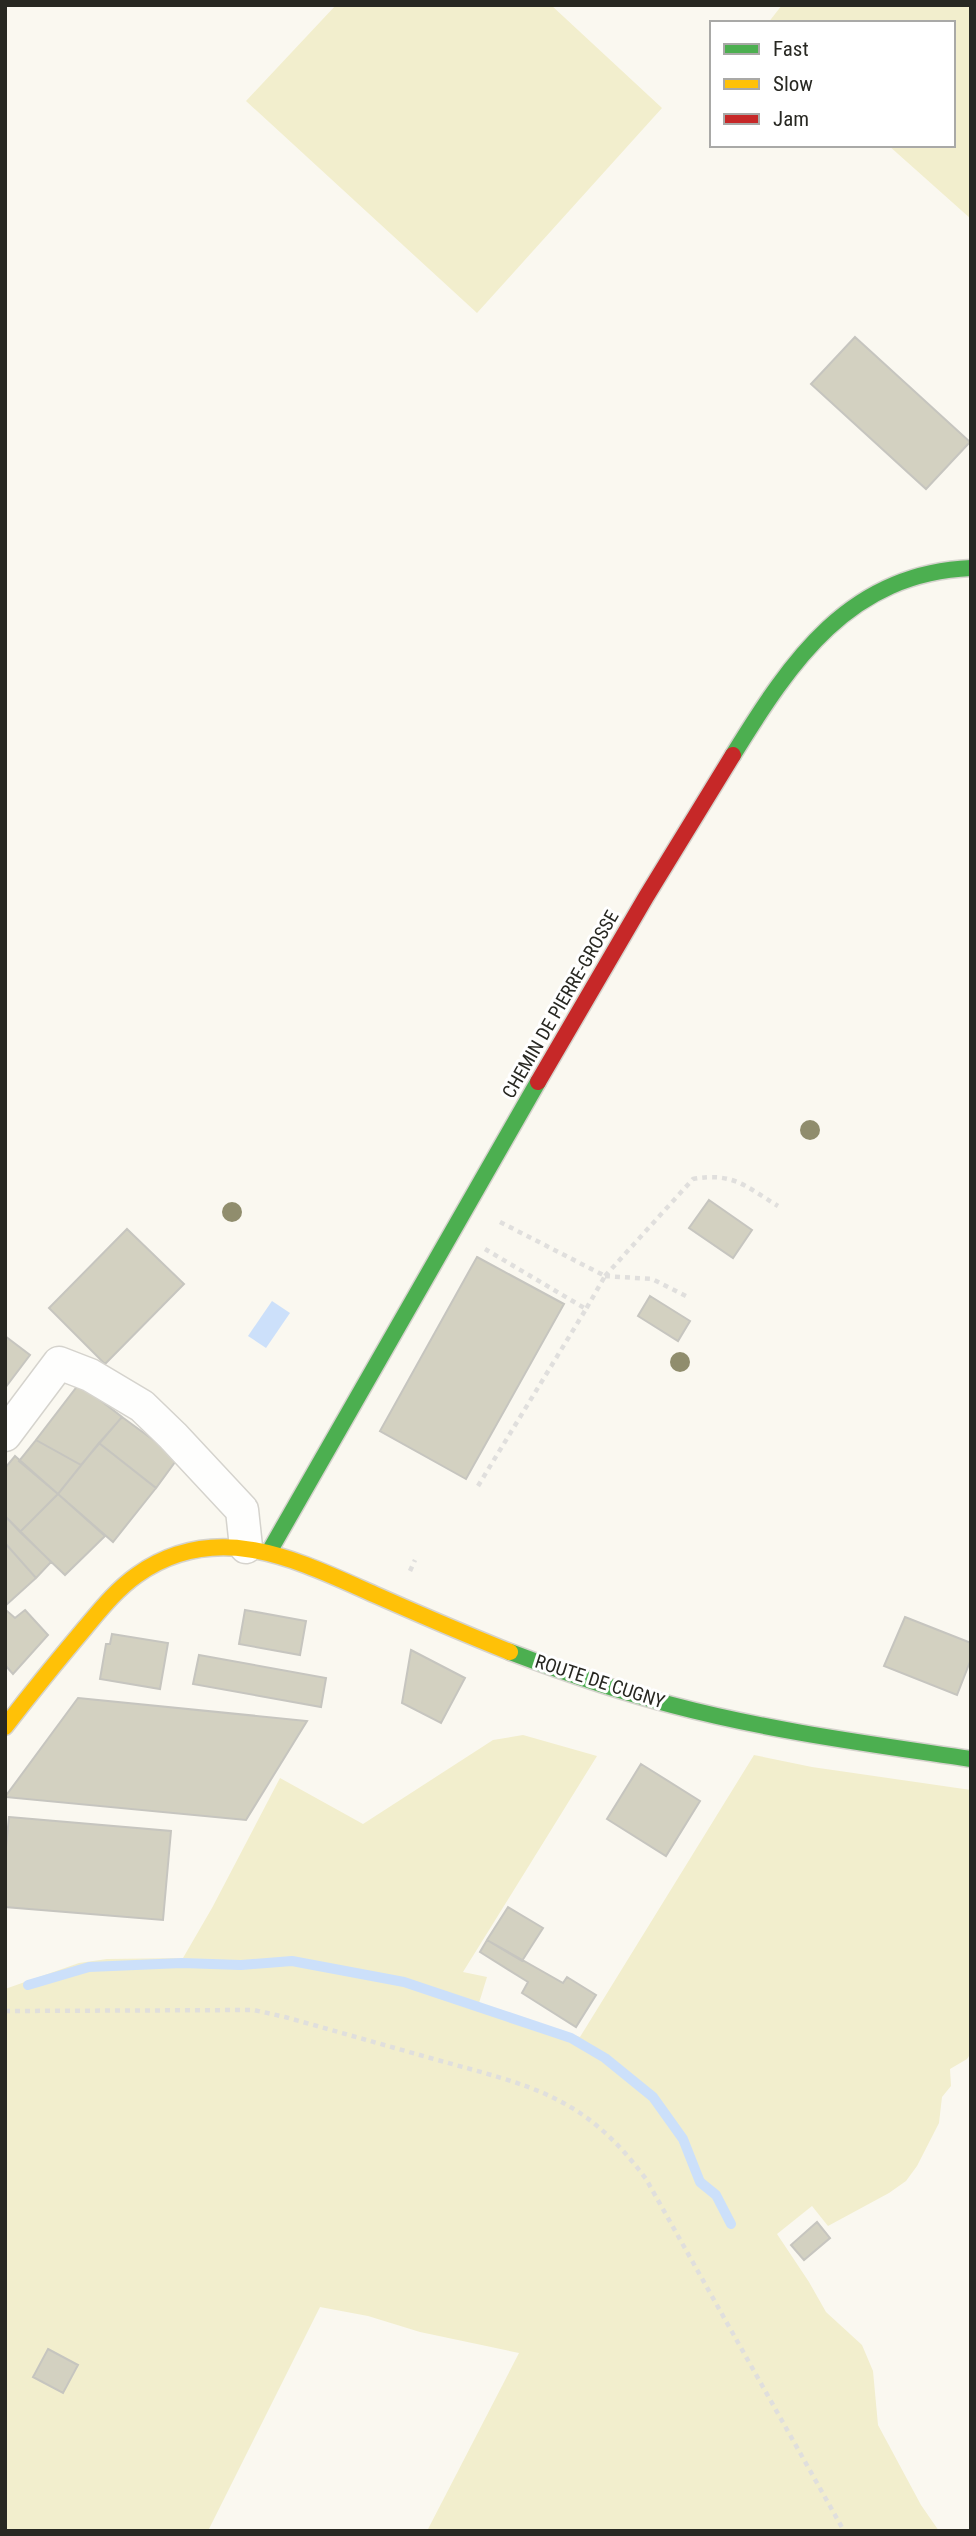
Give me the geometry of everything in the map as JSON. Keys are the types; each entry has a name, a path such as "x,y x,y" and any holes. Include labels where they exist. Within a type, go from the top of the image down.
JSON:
{"street":[{"name":"CHEMIN DE PIERRE-GROSSE","path":"257,1550 446,1244 671,853 758,714 788,674 836,619 861,601 926,573 971,568"},
{"path":"5,1435 59,1363 90,1375 142,1406 242,1510 257,1550"},
{"name":"ROUTE DE CUGNY","path":"5,1727 52,1666 122,1586 143,1570 161,1561 201,1549 225,1546 288,1557 434,1621 630,1694 682,1708 822,1737 971,1759"}],"path":[{"path":"478,1486 605,1276 693,1180 713,1176 733,1179 778,1206"},
{"path":"468,1205 605,1276 652,1279 690,1298"},
{"path":"446,1244 486,1249 586,1309"},
{"path":"5,2011 254,2010 522,2083 561,2100 607,2132 646,2179 844,2531"}],"shaded area":[{"path":"336,5 551,5 662,108 477,313 246,101"},
{"path":"782,5 971,5 971,219 890,147 955,147 955,21 770,21"},
{"path":"523,1735 597,1756 463,1972 487,1977 479,2003 580,2037 754,1755 812,1767 971,1790 971,2053 967,2059 950,2069 951,2086 942,2097 939,2123 917,2166 906,2181 828,2226 812,2206 777,2234 826,2312 862,2345 873,2371 878,2425 921,2505 939,2531 427,2531 519,2353 320,2307 208,2531 5,2531 5,1989 79,1963 107,1959 183,1958 280,1778 363,1824 493,1740"}],"water":[{"path":"272,1301 290,1313 266,1348 248,1336"}],"building":[{"path":"855,337 970,442 926,489 811,384"},
{"path":"709,1200 752,1230 733,1258 689,1228"},
{"path":"127,1229 184,1284 105,1364 49,1308"},
{"path":"477,1257 564,1304 466,1479 380,1431"},
{"path":"650,1296 690,1321 678,1341 638,1316"},
{"path":"5,1336 30,1355 5,1388"},
{"path":"79,1384 122,1417 81,1465 36,1440"},
{"path":"122,1417 178,1458 156,1488 99,1443"},
{"path":"36,1440 81,1465 58,1494 19,1461"},
{"path":"99,1443 156,1488 113,1542 58,1494"},
{"path":"15,1456 58,1494 20,1532 5,1516 5,1468"},
{"path":"58,1494 105,1536 65,1575 20,1532"},
{"path":"5,1516 51,1562 36,1578 5,1543"},
{"path":"5,1543 36,1578 5,1606"},
{"path":"25,1610 48,1635 13,1674 5,1665 5,1613 7,1611 15,1618"},
{"path":"245,1610 306,1621 300,1655 239,1644"},
{"path":"905,1617 971,1643 971,1659 957,1695 884,1666"},
{"path":"112,1634 168,1643 160,1689 100,1679 106,1644 110,1644"},
{"path":"411,1650 465,1678 441,1723 402,1703"},
{"path":"199,1655 326,1678 321,1707 193,1684"},
{"path":"78,1698 307,1721 246,1820 5,1797"},
{"path":"641,1764 700,1801 666,1856 607,1819"},
{"path":"9,1817 171,1831 163,1920 5,1907 5,1857"},
{"path":"508,1907 543,1928 522,1961 487,1940"},
{"path":"487,1940 563,1983 567,1977 596,1995 576,2027 522,1993 528,1982 480,1952"},
{"path":"817,2222 830,2238 804,2260 791,2245"},
{"path":"48,2349 78,2365 63,2393 33,2377"}],"waterway":[{"path":"28,1985 89,1967 182,1963 241,1965 292,1961 404,1982 571,2038 605,2058 653,2097 683,2139 700,2182 716,2195 731,2224"}],"traffic: fast":[{"path":"733,755 777,687 802,656 828,628 857,605 890,586 928,574 971,568"},
{"path":"269,1552 538,1082"},
{"path":"510,1652 651,1700 709,1714 821,1736 971,1759"}],"traffic: slow":[{"path":"5,1727 75,1640 123,1587 137,1575 167,1558 198,1549 228,1547 288,1559 510,1652"}],"traffic: jam":[{"path":"538,1082 733,755"}]}
